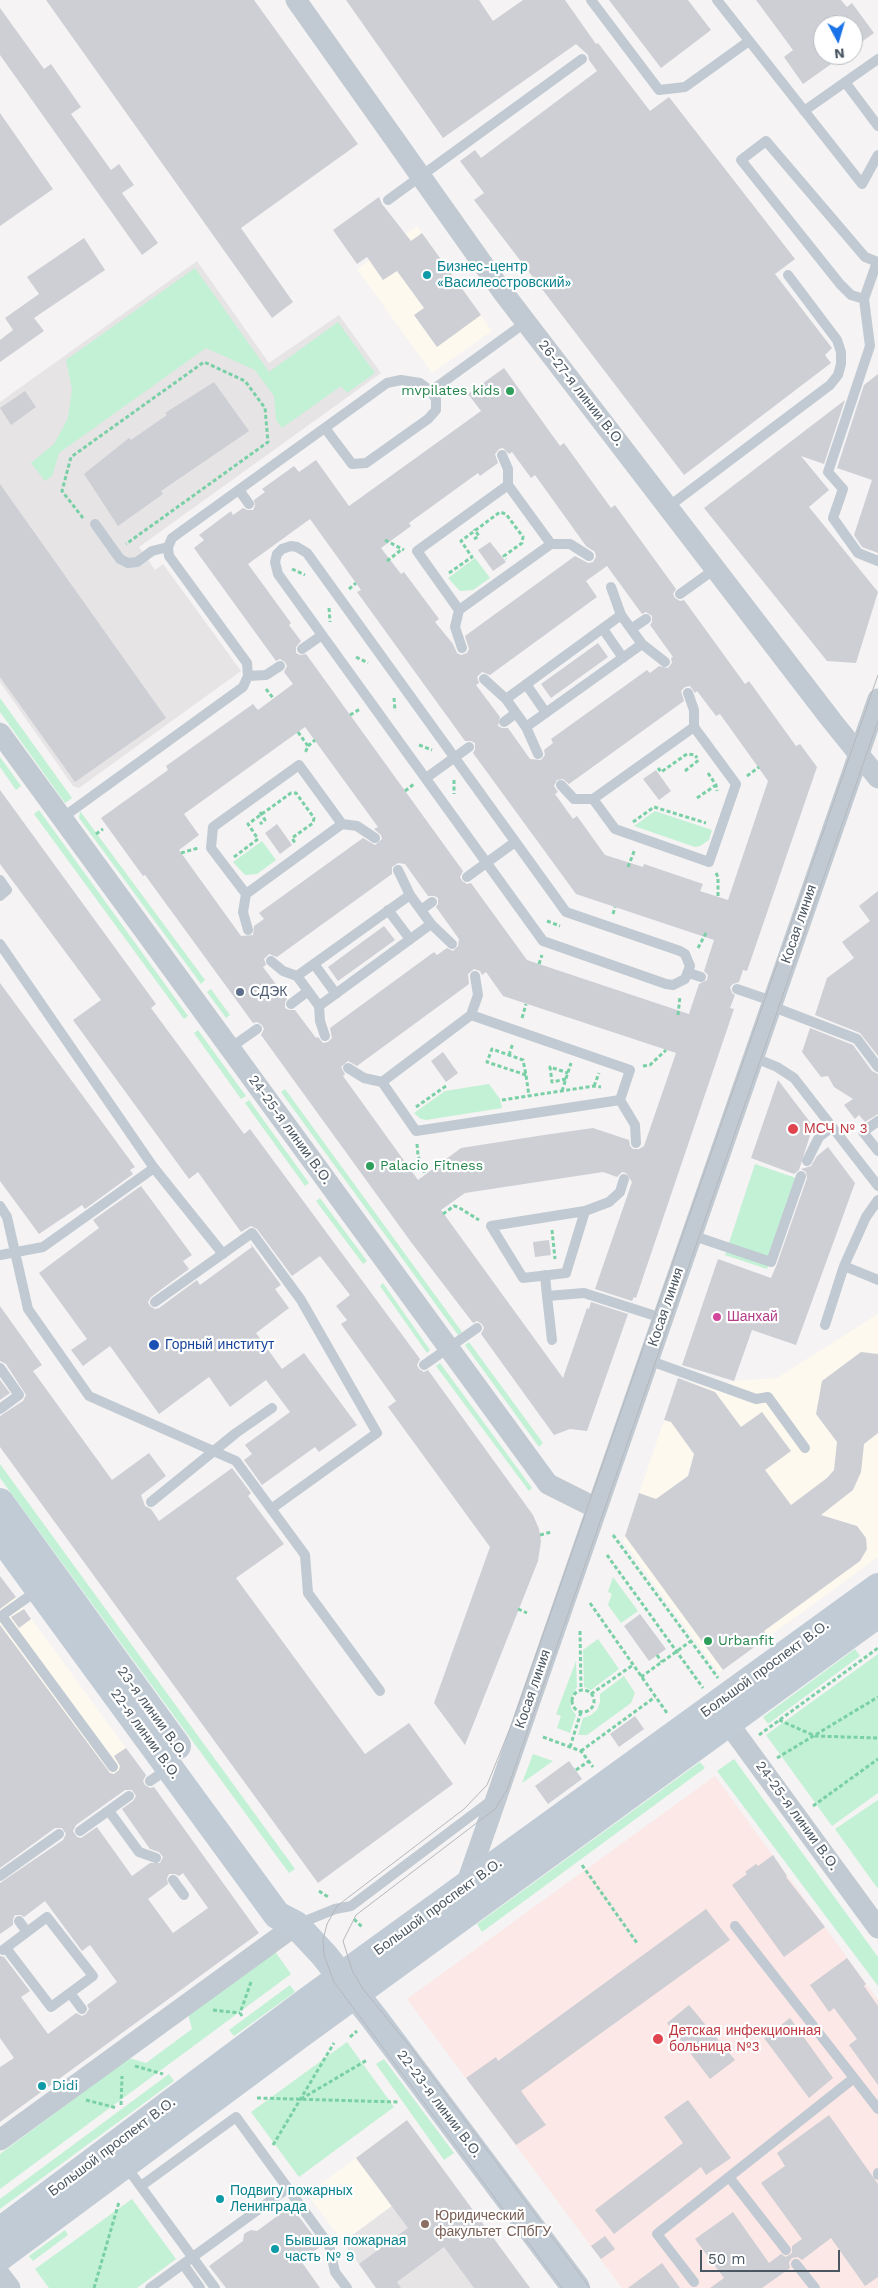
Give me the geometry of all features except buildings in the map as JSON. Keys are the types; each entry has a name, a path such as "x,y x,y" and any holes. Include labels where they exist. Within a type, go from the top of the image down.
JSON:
{"main road":[{"name":"23-я линии В.О.","path":"0,1502 47,1584 290,1901 296,1925"},
{"name":"22-я линии В.О.","path":"0,1536 47,1584 160,1774 277,1915 296,1925"},
{"name":"Большой проспект В.О.","path":"0,2257 125,2164 348,1986 464,1888 717,1699 878,1587"},
{"name":"Большой проспект В.О.","path":"0,2231 348,1986 463,1916 717,1699 878,1614"},
{"name":"22-23-я линии В.О.","path":"296,1925 348,1986 576,2288"}],"street":[{"name":"26-27-я линии В.О.","path":"296,0 526,322 878,778"},
{"name":"Косая линия","path":"463,1916 464,1888 878,699"},
{"name":"24-25-я линии В.О.","path":"0,732 548,1484 596,1508"},
{"name":"24-25-я линии В.О.","path":"717,1699 878,1928"},
{"path":"0,2140 296,1925"},
{"path":"0,2274 10,2288"}],"lane":[{"path":"591,0 660,90 685,87 749,41"},
{"path":"717,0 862,184 878,155"},
{"path":"388,200 582,59"},
{"path":"804,111 878,59"},
{"path":"845,82 878,126"},
{"path":"864,300 851,295 840,284 741,160 766,141 865,257 877,262 864,300 870,346 828,472 843,489 833,518 858,553 878,561"},
{"path":"668,508 830,385 838,375 841,364 841,352 837,340 788,275"},
{"path":"431,391 526,322"},
{"path":"62,818 243,687 248,676 247,663 169,556 168,546 172,538 387,383 401,380 420,383 431,391 436,399 436,410 428,419 366,463 352,464 325,428"},
{"path":"502,455 508,470 508,485 551,544"},
{"path":"460,610 417,551 508,485"},
{"path":"239,490 249,504"},
{"path":"95,524 120,559 128,563 137,562 152,551 168,546"},
{"path":"462,648 455,627 460,610 515,570 551,544 570,544 589,556"},
{"path":"280,546 297,547 307,553 566,912 680,951 688,960 688,973 679,983 666,984 546,944 322,635 276,568 277,554 280,546"},
{"path":"680,594 715,569"},
{"path":"611,587 621,616 631,630 642,644 665,662"},
{"path":"506,699 621,616"},
{"path":"631,630 646,619"},
{"path":"602,629 623,658"},
{"path":"302,649 322,635"},
{"path":"526,727 642,644"},
{"path":"248,676 266,675 280,666"},
{"path":"484,679 506,699 526,727 538,754"},
{"path":"526,684 546,713"},
{"path":"593,799 615,829 709,862 736,784 694,727 694,710 688,693"},
{"path":"504,722 516,713"},
{"path":"561,785 574,799 593,799 694,727"},
{"path":"426,778 469,747"},
{"path":"246,894 211,848 213,827 299,765 342,824"},
{"path":"248,930 243,912 246,894 302,852 342,824 357,826 375,838"},
{"path":"467,877 515,842"},
{"path":"398,870 410,895 431,924 452,944"},
{"path":"0,880 7,890 0,896"},
{"path":"297,976 410,895"},
{"path":"421,910 432,902"},
{"path":"388,910 410,939"},
{"path":"319,1006 431,924"},
{"path":"0,944 154,1168 222,1254"},
{"path":"271,961 283,971 297,976 319,1006 320,1021 326,1036"},
{"path":"314,964 336,994"},
{"path":"688,973 701,978"},
{"path":"382,1082 471,1015 478,995 475,976"},
{"path":"737,989 857,1039 878,1067"},
{"path":"291,1004 308,991"},
{"path":"471,1015 630,1070 620,1100"},
{"path":"230,1048 257,1028"},
{"path":"753,1057 777,1067 794,1078 878,1186"},
{"path":"348,1068 364,1078 382,1082 416,1131 620,1100"},
{"path":"620,1100 636,1125 636,1143"},
{"path":"878,1121 863,1132 878,1151"},
{"path":"807,1161 819,1137 832,1127"},
{"path":"0,1255 43,1246 154,1168"},
{"path":"691,1236 771,1262 801,1176"},
{"path":"585,1211 566,1273 523,1278 490,1226 585,1211 609,1202 620,1192 624,1179"},
{"path":"825,1325 844,1266 866,1217 878,1200"},
{"path":"0,1206 7,1217 28,1309 89,1396 236,1461 304,1555 308,1594 380,1692"},
{"path":"155,1302 252,1233 301,1300 377,1433 270,1509"},
{"path":"844,1266 878,1280"},
{"path":"545,1275 552,1340"},
{"path":"548,1296 584,1293 662,1318"},
{"path":"424,1365 477,1328"},
{"path":"648,1360 756,1399 768,1397 805,1448"},
{"path":"0,1368 19,1395 0,1409"},
{"path":"151,1502 272,1408"},
{"path":"47,1584 1,1616 113,1767"},
{"path":"80,1831 130,1796"},
{"path":"296,1925 335,1909 351,1906 496,1796"},
{"path":"109,1811 139,1852 156,1858"},
{"path":"0,1876 59,1834"},
{"path":"173,1880 184,1895"},
{"path":"48,1917 92,1976 51,2007 4,1949 27,1932 48,1917"},
{"path":"19,1921 27,1932"},
{"path":"735,1926 878,2109"},
{"path":"70,1993 82,2009"},
{"path":"694,2282 658,2234 854,2078"},
{"path":"141,2186 236,2117 329,2245 335,2272 347,2288"},
{"path":"125,2164 215,2288"},
{"path":"729,2177 786,2250"},
{"path":"150,2288 288,2188"},
{"path":"183,2264 200,2288"},
{"path":"796,2264 815,2288"}],"path":[{"path":"95,524 80,516 62,491 71,457 204,362 245,381 265,408 268,442 115,552"},
{"path":"460,565 472,556 461,541 500,512 506,514 523,537 522,544 504,556 515,570"},
{"path":"474,539 479,536 475,530"},
{"path":"385,540 401,550 417,551"},
{"path":"387,561 401,550"},
{"path":"329,606 330,624"},
{"path":"354,656 370,664"},
{"path":"393,696 395,713"},
{"path":"298,732 308,746"},
{"path":"299,765 308,746 315,740"},
{"path":"651,758 661,772 687,754 695,755 699,760 685,771"},
{"path":"705,769 716,785 715,796"},
{"path":"697,798 716,785"},
{"path":"244,849 258,839 248,824 291,793 296,794 314,818 313,823 292,838 302,852"},
{"path":"646,813 654,807 705,825 708,817"},
{"path":"260,824 266,820 261,814"},
{"path":"709,862 718,877 718,897"},
{"path":"509,1055 513,1044"},
{"path":"526,1075 487,1062 492,1049 523,1060 526,1075 529,1096"},
{"path":"630,1070 650,1065 666,1050"},
{"path":"596,1104 594,1086 604,1061"},
{"path":"562,1091 572,1062"},
{"path":"566,1080 552,1082 550,1067 568,1073"},
{"path":"502,1100 626,1083"},
{"path":"427,1100 446,1086"},
{"path":"416,1131 418,1156 425,1174"},
{"path":"443,1214 449,1207 458,1207 490,1226"},
{"path":"550,1216 556,1274"},
{"path":"540,1535 551,1532"},
{"path":"613,1535 691,1641 717,1699"},
{"path":"607,1555 677,1651 717,1699"},
{"path":"590,1603 669,1716"},
{"path":"518,1609 527,1613"},
{"path":"580,1631 581,1691"},
{"path":"641,1677 691,1641"},
{"path":"759,1735 878,1648"},
{"path":"657,1655 662,1662"},
{"path":"591,1694 633,1665"},
{"path":"581,1691 591,1694 593,1705 588,1711 581,1712 577,1710 572,1703 574,1695 581,1691"},
{"path":"581,1751 655,1697"},
{"path":"777,1758 878,1697"},
{"path":"570,1747 581,1712"},
{"path":"779,1720 815,1736 878,1738"},
{"path":"543,1737 581,1751 595,1770"},
{"path":"812,1806 878,1759"},
{"path":"576,1770 589,1761"},
{"path":"582,1864 637,1943"},
{"path":"204,2010 241,2014 252,1979"},
{"path":"272,2146 334,2043"},
{"path":"121,2105 117,2055 163,2074"},
{"path":"300,2099 367,2060"},
{"path":"257,2098 398,2102"},
{"path":"94,2288 119,2202"}],"shaded area":[{"name":"Бизнес-центр «Василеостровский»","path":"417,226 492,331 432,373 357,269"},
{"path":"197,261 269,363 339,315 381,373 139,547 155,570 163,564 241,671 79,788 73,786 0,682 0,402"},
{"path":"878,1314 878,1557 719,1673 623,1541 678,1379 712,1388 734,1381 777,1378"},
{"path":"0,1576 134,1759 0,1855"},
{"name":"Детская инфекционная больница №3","path":"715,1776 878,2000 878,2287 876,2288 622,2288 407,1999"},
{"path":"407,2120 442,2169 343,2242 307,2194"},
{"name":"Юридический факультет СПбГУ","path":"442,2169 530,2288 376,2288 343,2242"}],"green space":[{"path":"195,268 269,372 338,322 375,373 347,393 341,386 282,428 276,420 274,396 255,370 206,348 59,453 52,476 45,481 31,463 54,444 68,418 72,389 66,360"},
{"path":"475,558 490,578 473,590 460,591 448,578"},
{"path":"0,698 72,798 65,803 0,712"},
{"path":"0,757 21,786 16,790 0,767"},
{"path":"39,810 188,1016 184,1019 34,814"},
{"path":"80,811 205,980 201,984 79,818"},
{"path":"655,811 712,830 709,840 695,847 634,826"},
{"path":"262,841 276,860 257,874 245,875 233,862"},
{"path":"211,989 230,1015 226,1018 207,992"},
{"path":"198,1030 246,1096 241,1099 194,1033"},
{"path":"489,1084 500,1099 502,1108 426,1120 421,1119 414,1113 445,1091"},
{"path":"285,1089 462,1332 458,1335 281,1092"},
{"path":"249,1100 309,1183 305,1186 245,1103"},
{"path":"755,1164 796,1178 767,1269 725,1255"},
{"path":"320,1198 367,1261 363,1264 316,1201"},
{"path":"383,1283 430,1350 427,1353 380,1286"},
{"path":"469,1342 543,1443 539,1447 465,1345"},
{"path":"440,1363 532,1488 529,1491 436,1366"},
{"path":"0,1464 295,1869 289,1873 0,1478"},
{"path":"613,1577 638,1611 621,1623 608,1605 612,1594 608,1592"},
{"path":"598,1639 619,1669 591,1690 584,1687 583,1650"},
{"path":"855,1649 860,1656 768,1724 763,1717"},
{"path":"878,1654 878,1793 832,1826 766,1735"},
{"path":"576,1661 577,1687 570,1700 571,1708 576,1715 570,1733 557,1728 561,1716 556,1714"},
{"path":"624,1676 635,1693 631,1703 587,1735 578,1735 583,1718 597,1710 600,1694"},
{"path":"533,1754 553,1761 522,1783"},
{"path":"734,1759 878,1957 878,1986 717,1771"},
{"path":"700,1762 705,1768 482,1932 477,1924"},
{"path":"878,1800 878,1889 835,1829"},
{"path":"274,1950 291,1974 0,2189 0,2154 129,2058 146,2063 192,2029 188,2014"},
{"path":"290,1985 295,1992 234,2036 229,2030"},
{"path":"347,2042 394,2107 299,2177 251,2112"},
{"path":"384,2059 454,2153 444,2160 376,2064"},
{"path":"169,2074 174,2081 0,2209 0,2199"},
{"path":"132,2199 176,2259 137,2288 49,2288 35,2269"},
{"path":"65,2230 68,2235 33,2261 29,2256"}],"tram line":[{"path":"562,2288 334,1982 324,1955 323,1940 327,1924 337,1906 464,1809 487,1785 513,1721 878,675"},
{"path":"590,2288 411,2048 363,1989 352,1970 343,1941 356,1915 495,1809 507,1790 878,721"}],"place":[{"name":"Бизнес-центр «Василеостровский»","path":"427,275"},
{"name":"mvpilates kids","path":"510,391"},
{"name":"СДЭК","path":"240,992"},
{"name":"МСЧ № 3","path":"793,1129"},
{"name":"Palacio Fitness","path":"370,1166"},
{"name":"Шанхай","path":"717,1317"},
{"name":"Горный институт","path":"154,1345"},
{"name":"Urbanfit","path":"708,1641"},
{"name":"Детская инфекционная больница №3","path":"658,2039"},
{"name":"Didi","path":"42,2086"},
{"name":"Подвигу пожарных Ленинграда","path":"220,2199"},
{"name":"Юридический факультет СПбГУ","path":"425,2224"},
{"name":"Бывшая пожарная часть № 9","path":"275,2249"}]}
